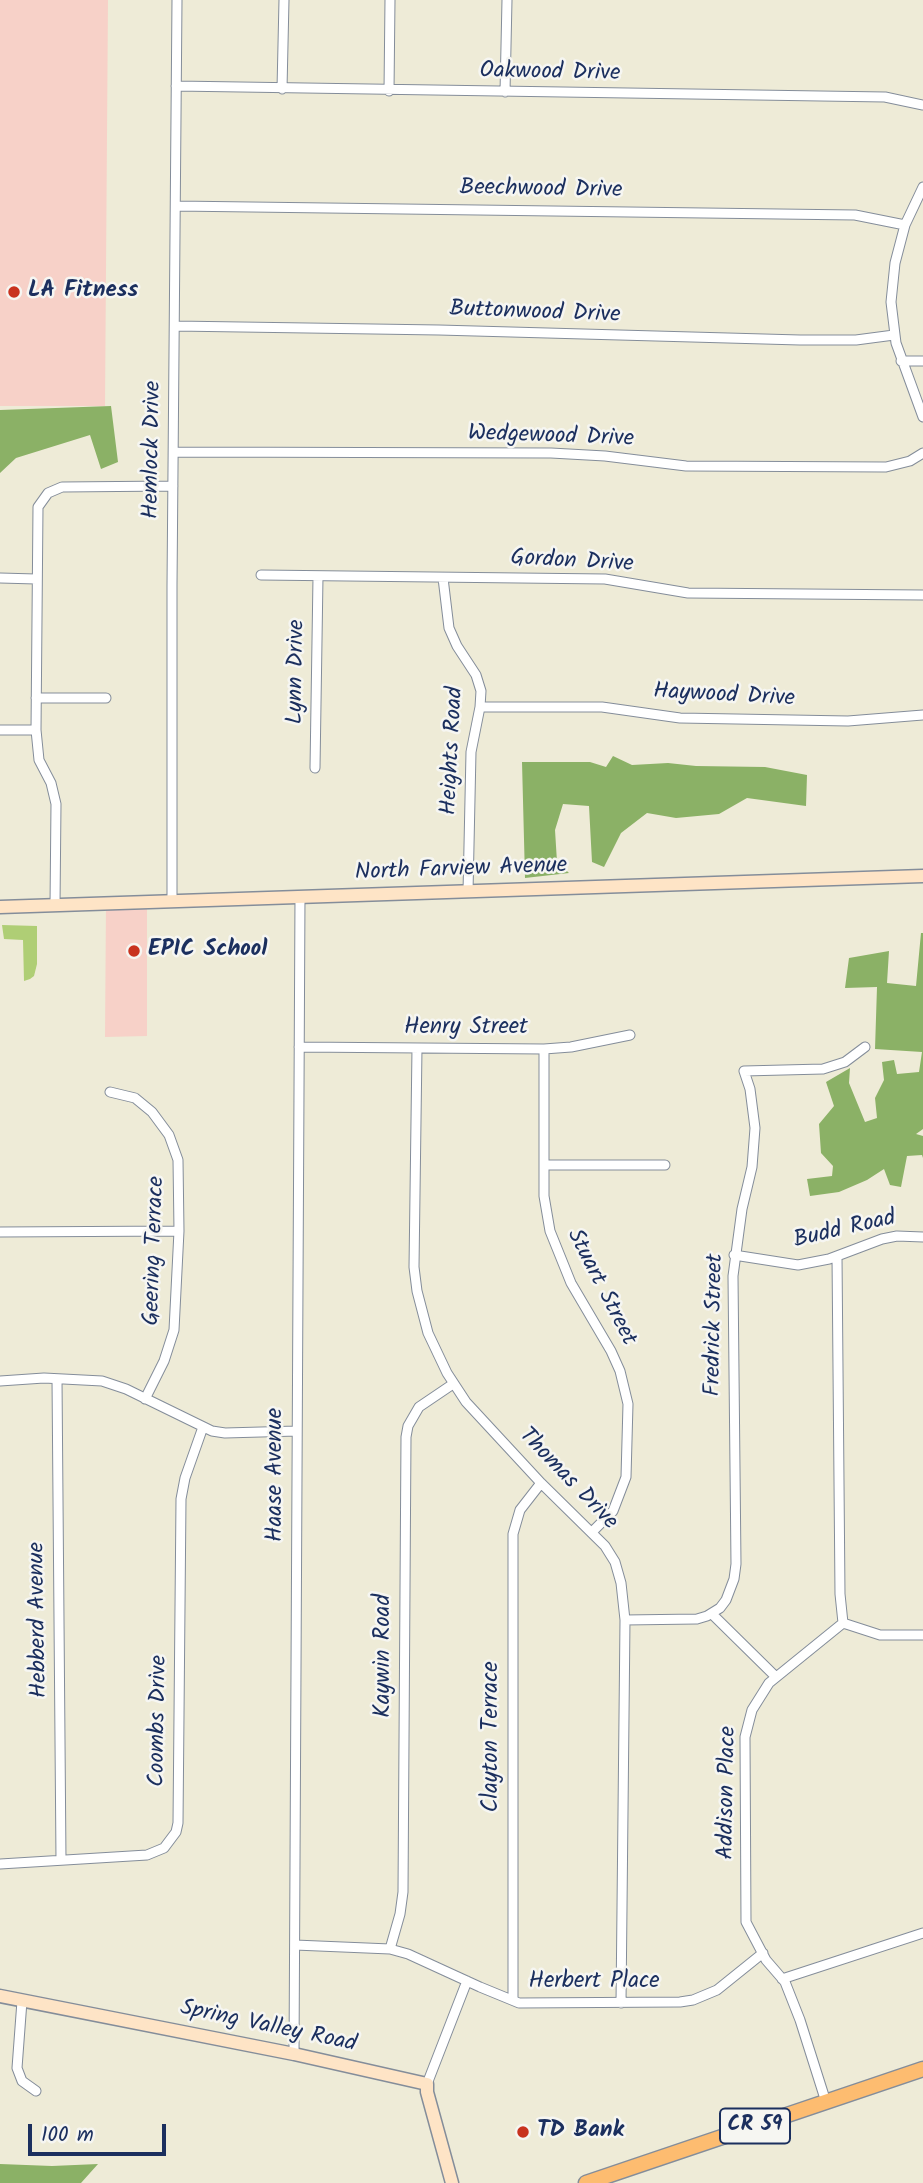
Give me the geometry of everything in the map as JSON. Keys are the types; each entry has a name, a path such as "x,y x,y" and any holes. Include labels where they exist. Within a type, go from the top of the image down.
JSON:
{"main road":[{"name":"CR 59","path":"586,2183 923,2069"}],"street":[{"name":"Hemlock Drive","path":"172,901 177,0"},
{"path":"282,89 284,0"},
{"path":"389,91 390,0"},
{"path":"505,92 507,0"},
{"name":"Oakwood Drive","path":"176,86 886,97 923,105"},
{"path":"923,187 905,225 892,282 894,335 901,361 923,416"},
{"name":"Beechwood Drive","path":"176,206 855,215 905,225"},
{"path":"912,208 923,212"},
{"name":"Buttonwood Drive","path":"175,326 800,340 856,340 894,335"},
{"path":"901,361 923,360"},
{"name":"Wedgewood Drive","path":"174,452 551,453 605,456 686,466 873,467 898,465 923,453"},
{"path":"55,905 56,804 51,783 39,760 36,730 37,514 42,499 62,487 173,486"},
{"name":"Gordon Drive","path":"261,575 605,579 688,593 923,595"},
{"name":"Lynn Drive","path":"315,768 318,577"},
{"path":"0,578 36,579"},
{"name":"Heights Road","path":"443,578 449,628 457,646 477,675 481,691 471,752 468,892"},
{"path":"36,698 106,698"},
{"name":"Haywood Drive","path":"480,707 602,707 680,718 848,722 923,715"},
{"path":"0,730 36,730"},
{"name":"North Farview Avenue","path":"0,907 923,876"},
{"name":"Haase Avenue","path":"294,2054 300,897"},
{"name":"Henry Street","path":"299,1047 544,1049 571,1047 630,1035"},
{"name":"Fredrick Street","path":"712,1614 726,1600 736,1564 734,1255 755,1149 754,1110 744,1072 823,1069 845,1062 865,1046"},
{"name":"Thomas Drive","path":"417,1048 416,1279 428,1333 453,1384 477,1415 605,1546 615,1562 623,1591 625,1620 621,2003"},
{"name":"Stuart Street","path":"544,1049 544,1196 550,1231 571,1283 611,1351 620,1371 628,1404 626,1477 613,1511 592,1532"},
{"name":"Geering Terrace","path":"110,1092 135,1098 162,1123 175,1148 180,1173 174,1330 164,1361 145,1399"},
{"path":"545,1165 665,1165"},
{"path":"0,1231 178,1231"},
{"name":"Budd Road","path":"734,1255 798,1265 837,1256 882,1239 897,1236 923,1237"},
{"path":"837,1256 840,1594 843,1623 880,1635 923,1635"},
{"name":"Hebberd Avenue","path":"57,1379 61,1860"},
{"path":"0,1381 102,1381 126,1389 203,1427 225,1433 297,1431"},
{"name":"Kaywin Road","path":"390,1949 403,1892 406,1437 408,1426 419,1406 453,1384"},
{"name":"Coombs Drive","path":"0,1864 147,1856 164,1848 176,1832 181,1499 185,1478 203,1427"},
{"name":"Clayton Terrace","path":"513,2000 513,1534 520,1510 541,1483"},
{"path":"625,1620 697,1619 712,1614 776,1677"},
{"name":"Addison Place","path":"826,2102 800,2020 782,1979 763,1953 746,1922 745,1737 752,1710 759,1696 776,1677 843,1623"},
{"path":"782,1979 923,1933"},
{"name":"Herbert Place","path":"295,1945 390,1949 408,1954 519,2003 680,2002 717,1990 763,1953"},
{"path":"452,2183 427,2084 467,1981"},
{"name":"Spring Valley Road","path":"0,1996 294,2054 427,2084"},
{"path":"22,2001 17,2068 22,2081 36,2091"}],"shaded area":[{"path":"0,0 108,0 105,406 0,406"},
{"path":"147,902 147,1036 105,1037 106,903"}],"green space":[{"path":"111,406 118,462 101,469 90,435 16,458 0,473 0,410"},
{"path":"613,756 632,765 668,763 765,767 807,775 806,806 747,798 719,814 676,818 647,813 621,833 604,867 592,862 589,806 563,804 555,830 557,862 569,873 525,878 522,762 590,762 606,767"},
{"path":"2,925 37,926 37,964 34,976 30,979 24,981 23,940 4,939"},
{"path":"921,933 923,1129 916,1134 923,1136 923,1158 922,1155 907,1156 901,1187 890,1185 884,1169 839,1192 810,1196 807,1179 832,1176 833,1166 821,1153 819,1124 834,1106 826,1082 850,1068 849,1083 865,1122 877,1118 875,1098 884,1080 882,1062 894,1060 897,1074 919,1072 922,1052 875,1049 877,987 845,988 849,958 889,951 887,983 916,986"},
{"path":"0,2164 98,2164 81,2183 0,2183"}],"place":[{"name":"LA Fitness","path":"14,292"},
{"name":"EPIC School","path":"134,951"},
{"name":"TD Bank","path":"523,2132"}]}
